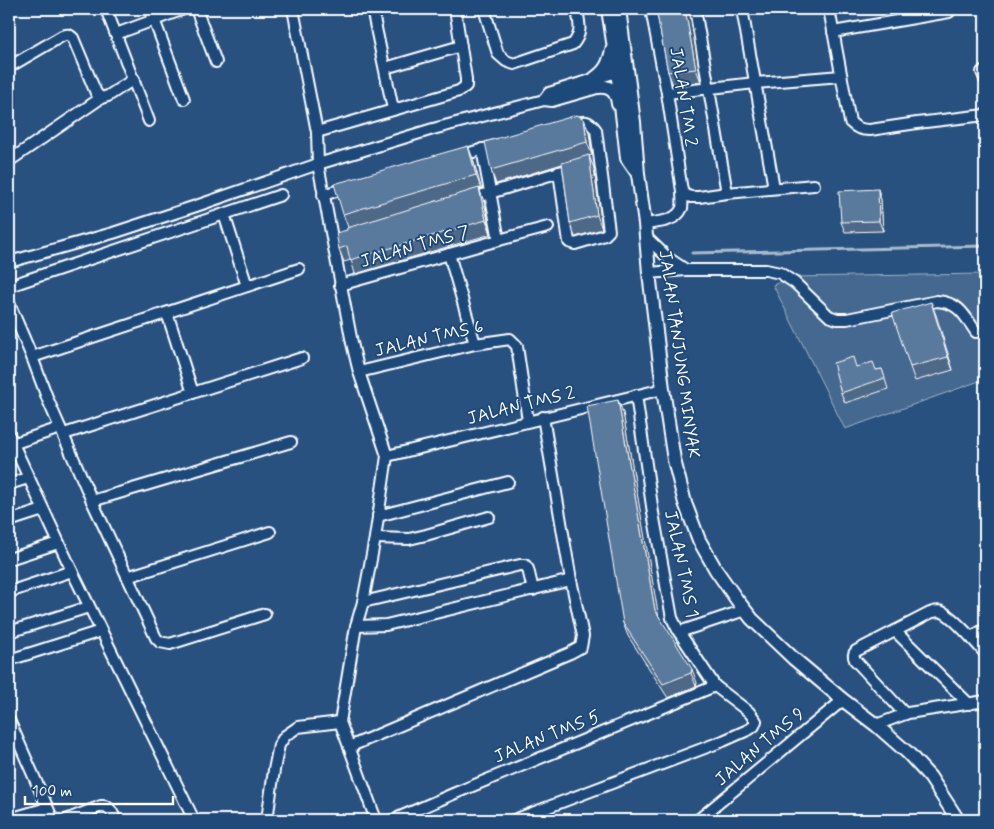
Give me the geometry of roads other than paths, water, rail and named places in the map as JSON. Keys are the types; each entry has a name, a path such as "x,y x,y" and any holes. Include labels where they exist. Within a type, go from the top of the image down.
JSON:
{"main road":[{"name":"JALAN TANJUNG MINYAK","path":"608,9 637,148 638,174 662,389 674,460 685,503 699,540 716,570 745,610 778,645 894,740 920,765 934,782 958,820"},
{"name":"JALAN TANJUNG MINYAK","path":"619,9 627,158 638,174"},
{"path":"614,45 609,65 596,83 615,92 619,118 624,128"}],"street":[{"path":"106,9 150,121"},
{"path":"150,9 184,99"},
{"path":"116,34 184,9"},
{"path":"196,9 216,62"},
{"path":"293,9 317,132 318,164 323,195 336,239 340,286 359,372 387,456 375,538 363,602 356,626 340,722 375,819"},
{"path":"372,9 393,109"},
{"path":"317,132 460,91 466,86 454,9"},
{"path":"484,9 498,54 506,61 514,64 573,44 578,38 580,30 577,9"},
{"name":"JALAN TM 2","path":"651,9 667,93 682,191"},
{"path":"695,9 727,193"},
{"path":"742,9 774,188"},
{"path":"829,9 850,122 854,126 862,130 870,130 985,115"},
{"path":"833,32 949,12 951,9"},
{"path":"9,67 62,36 70,35 73,38 96,93 101,98"},
{"path":"385,68 460,46"},
{"path":"9,262 113,233 318,164 433,129 544,100 549,93 623,76"},
{"path":"667,93 841,76"},
{"path":"9,161 101,98 108,96 134,79"},
{"path":"559,172 569,242 575,244 605,235 609,231 596,161 596,130 588,122 582,121 564,126"},
{"path":"445,160 511,141"},
{"path":"482,149 499,240"},
{"path":"462,202 575,167"},
{"path":"323,195 361,184"},
{"path":"682,191 685,195 699,197 814,185"},
{"path":"645,224 662,222 676,216 682,206 682,191"},
{"path":"9,286 282,196"},
{"path":"224,214 247,286"},
{"name":"JALAN TMS 7","path":"340,286 548,227"},
{"path":"646,237 668,258 686,270"},
{"path":"449,254 475,344"},
{"path":"32,357 299,269"},
{"path":"649,273 686,270 766,270 780,273 795,283 830,316 837,319 847,319 937,301 947,302 958,307 976,332"},
{"path":"9,303 92,501 156,638 160,642 170,644 265,614"},
{"path":"167,313 193,392"},
{"name":"JALAN TMS 6","path":"359,372 475,344 510,339 517,346 528,421"},
{"path":"194,820 58,543 12,441 62,431 302,358"},
{"name":"JALAN TMS 2","path":"387,456 662,389"},
{"name":"JALAN TMS 1","path":"514,820 750,730 756,721 749,712 715,686 679,632 672,618 653,513 636,395"},
{"path":"349,747 581,647 583,636 571,580 543,418"},
{"path":"92,501 291,442"},
{"path":"9,484 28,478"},
{"path":"378,516 508,482"},
{"path":"9,521 43,510"},
{"path":"375,538 408,539 489,517"},
{"path":"127,577 270,532"},
{"path":"9,559 58,543"},
{"path":"363,602 520,565 524,565 528,569 533,590"},
{"path":"9,592 72,571"},
{"path":"356,626 386,625 571,580"},
{"path":"9,632 89,606"},
{"path":"679,632 745,610"},
{"path":"905,714 854,660 853,654 856,651 930,613 939,611 945,613 985,653"},
{"path":"971,637 985,629"},
{"path":"9,660 101,630"},
{"path":"894,631 970,704"},
{"name":"JALAN TMS 5","path":"393,820 496,775 715,686"},
{"name":"JALAN TMS 9","path":"698,820 843,700"},
{"path":"876,725 905,714 985,701"},
{"path":"9,720 12,734 53,820"},
{"path":"267,820 279,745 285,736 298,727 340,722"},
{"path":"66,820 101,806 109,807 116,820"},
{"path":"9,819 47,808"}],"waterway":[{"path":"692,253 985,246"}]}
